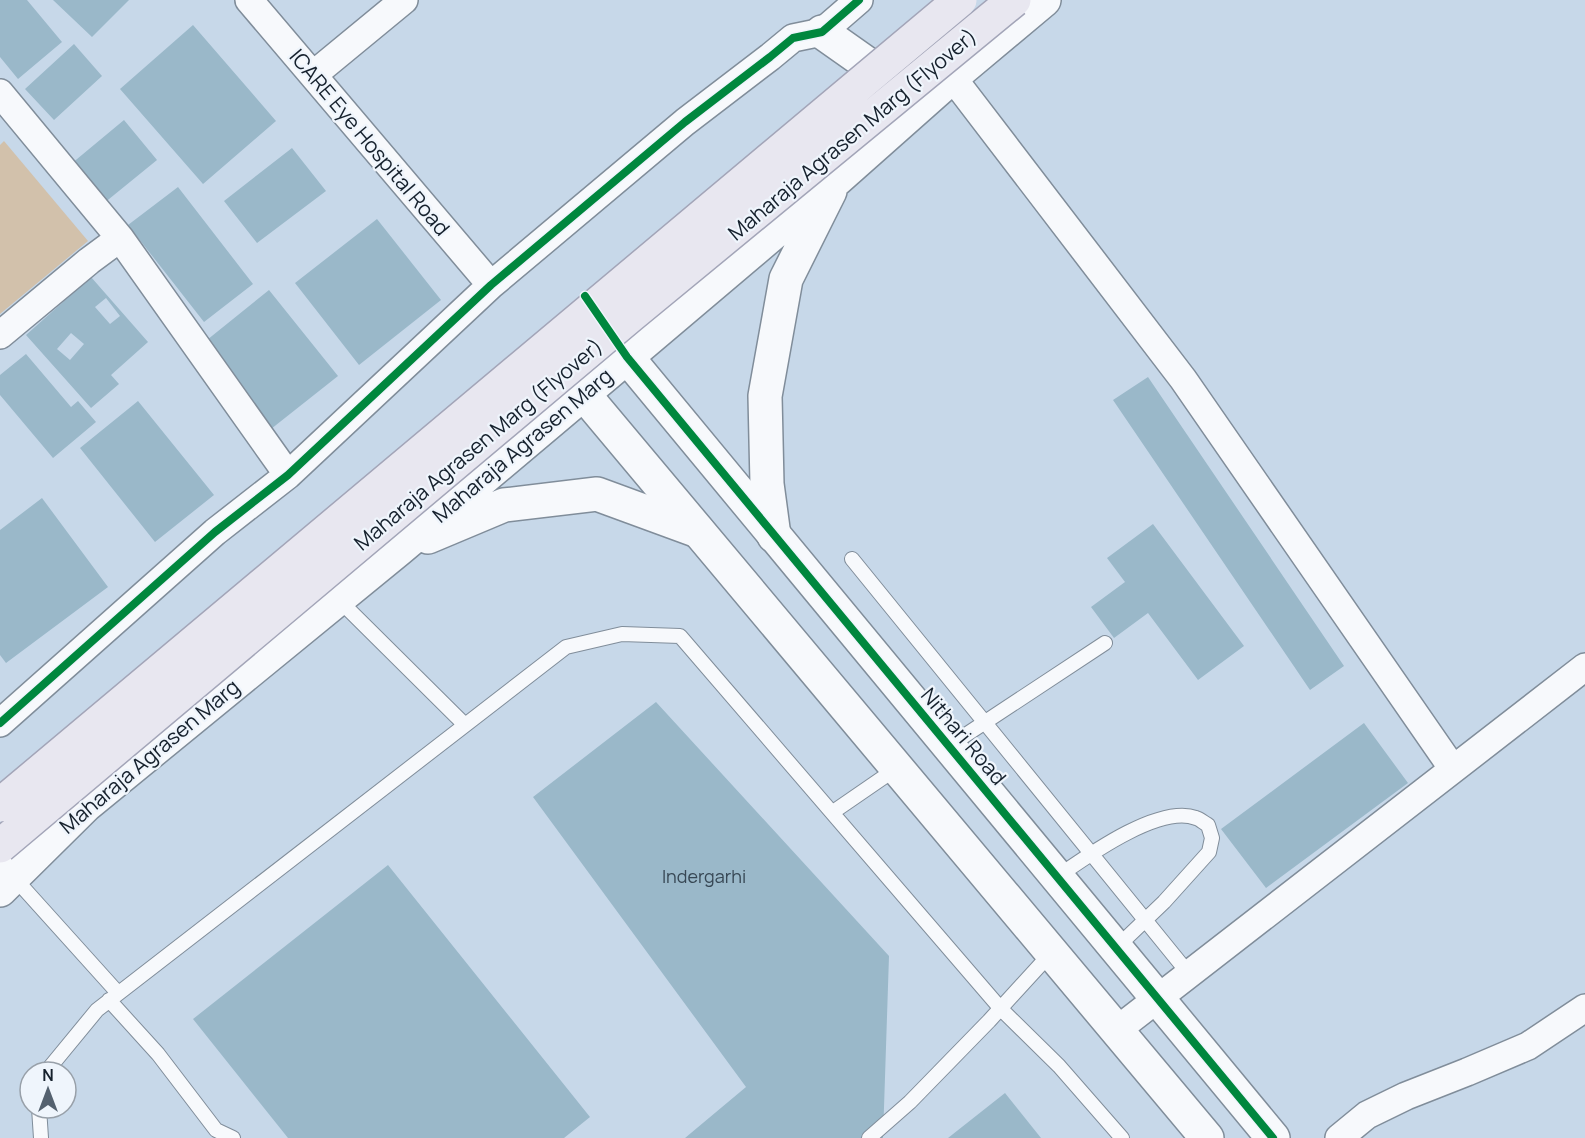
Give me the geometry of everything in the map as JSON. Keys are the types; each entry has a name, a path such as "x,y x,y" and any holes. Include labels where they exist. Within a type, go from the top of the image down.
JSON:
{"main road":[{"path":"0,793 536,337 940,0"},
{"name":"Maharaja Agrasen Marg (Flyover)","path":"0,805 960,0"},
{"name":"Maharaja Agrasen Marg (Flyover)","path":"0,846 630,316 1014,0"},
{"name":"Maharaja Agrasen Marg","path":"4,877 86,805 399,549 627,357 1044,0"},
{"path":"822,32 866,63"},
{"path":"774,536 767,484 765,396 786,279 837,179"},
{"name":"Nithari Road","path":"585,296 627,357 1273,1138"},
{"path":"536,337 1208,1138"},
{"path":"399,549 504,505 597,494 698,531"}],"street":[{"name":"ICARE Eye Hospital Road","path":"249,0 491,285"},
{"path":"313,75 404,0"},
{"path":"0,723 215,532 288,475 491,285 685,122 793,38 822,32 859,0"},
{"path":"952,77 1183,379 1453,770"},
{"path":"5,109 120,238 288,475"},
{"path":"0,335 120,238"},
{"path":"1117,1030 1585,667"},
{"path":"1339,1138 1367,1115 1406,1096 1528,1046 1585,1008"}],"lane":[{"path":"852,560 1190,974"},
{"path":"338,599 465,725"},
{"path":"56,1060 97,1010 114,996 566,647 622,634 680,636 1001,1009 1059,1066 1122,1138"},
{"path":"949,746 1106,643"},
{"path":"833,812 897,768"},
{"path":"1057,878 1091,853 1157,819 1179,816 1196,817 1208,825 1212,838 1209,852 1146,920 1116,948"},
{"path":"4,877 114,996 216,1130 233,1138"},
{"path":"869,1138 910,1102 1001,1009 1052,952"},
{"path":"40,1120 41,1138"}],"shaded area":[{"path":"4,141 88,241 0,314 0,145"}],"building":[{"path":"0,0 27,0 62,42 18,79 0,57"},
{"path":"53,0 129,0 92,37"},
{"path":"193,25 276,121 203,184 120,89"},
{"path":"74,44 102,76 54,120 25,89"},
{"path":"124,120 157,160 98,208 65,169"},
{"path":"292,148 326,191 257,243 224,201"},
{"path":"178,187 253,284 204,322 128,225"},
{"path":"377,219 441,300 359,365 295,283"},
{"path":"91,277 148,342 111,375 119,384 91,408 26,335","holes":["106,298 120,316 110,324 95,307","71,333 84,344 70,360 57,349"]},
{"path":"269,290 338,376 271,429 202,344"},
{"path":"26,354 71,407 78,401 96,422 53,458 0,395 0,375"},
{"path":"1148,377 1344,666 1310,690 1113,400"},
{"path":"138,401 214,495 155,542 80,448"},
{"path":"42,498 108,587 6,663 0,655 0,530"},
{"path":"1153,524 1244,646 1198,680 1148,613 1114,638 1091,607 1125,582 1107,558"},
{"path":"656,702 889,956 883,1138 685,1138 746,1087 533,797"},
{"path":"1364,723 1408,783 1266,888 1221,829"},
{"path":"388,865 590,1117 564,1138 288,1138 193,1019"},
{"path":"1005,1093 1041,1138 948,1138"}],"cycle path":[{"path":"0,723 215,532 288,475 491,285 685,122 793,38 822,32 859,0"},
{"path":"585,296 627,357 1273,1138"}]}
